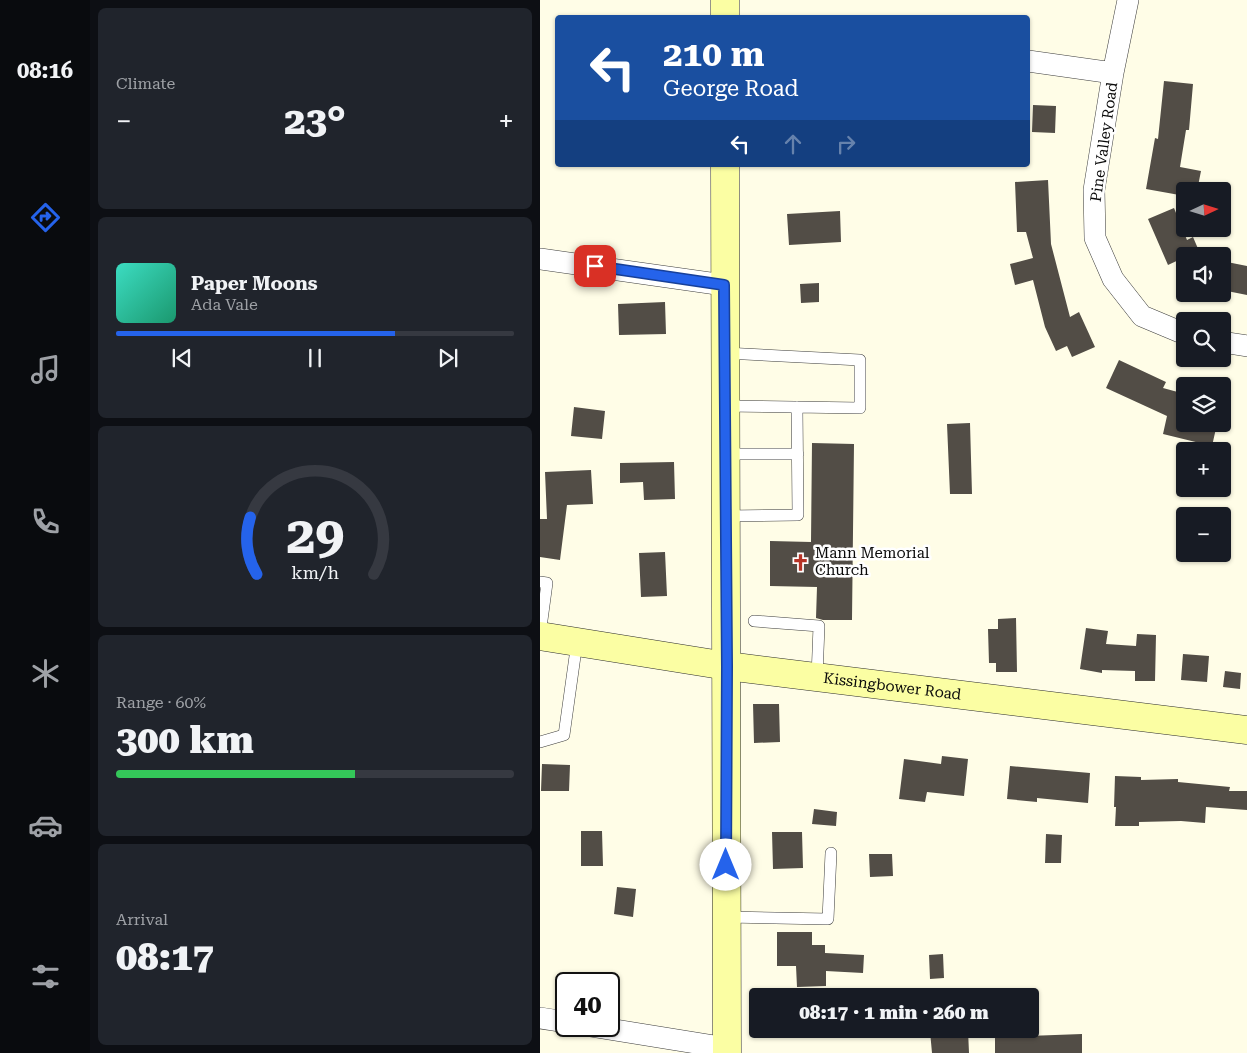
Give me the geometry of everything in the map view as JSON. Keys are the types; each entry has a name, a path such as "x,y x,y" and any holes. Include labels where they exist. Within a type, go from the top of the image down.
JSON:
{"street":[{"path":"725,0 725,15"},
{"name":"Pine Valley Road","path":"1128,0 1113,72 1094,190 1095,238 1113,279 1142,316 1176,330"},
{"path":"1030,61 1113,72"},
{"path":"620,1031 727,1051 725,167"},
{"path":"540,258 724,285"},
{"path":"1231,343 1247,346"},
{"name":"Kissingbower Road","path":"540,635 727,666 1247,730"},
{"path":"540,1018 555,1020"}],"lane":[{"path":"725,353 860,360 860,408 725,406"},
{"path":"726,516 798,515 797,407"},
{"path":"725,454 798,454"},
{"path":"540,582 547,583 540,635"},
{"path":"754,621 819,626 817,677"},
{"path":"540,742 564,734 577,642"},
{"path":"726,917 828,919 831,853"}],"building":[{"path":"1164,81 1193,84 1189,130 1186,130 1180,167 1201,171 1199,182 1176,182 1176,194 1146,189 1155,138 1158,139"},
{"path":"1033,105 1056,106 1055,133 1032,132"},
{"path":"1048,180 1051,244 1070,317 1079,312 1095,347 1072,357 1067,346 1056,351 1045,327 1033,280 1015,285 1010,264 1033,258 1026,232 1017,232 1015,182"},
{"path":"1174,208 1176,213 1176,238 1186,238 1187,240 1193,238 1197,247 1176,247 1176,261 1168,265 1148,219"},
{"path":"840,211 841,242 789,245 787,214"},
{"path":"1231,263 1247,266 1247,295 1231,292"},
{"path":"819,283 819,302 801,303 800,284"},
{"path":"665,302 666,334 619,335 618,304"},
{"path":"1119,360 1166,382 1163,388 1176,392 1176,432 1215,432 1213,442 1196,442 1163,434 1167,416 1106,388"},
{"path":"574,407 605,411 602,439 571,436"},
{"path":"970,423 972,494 950,494 947,424"},
{"path":"812,443 854,444 852,620 823,620 816,618 817,587 770,586 770,541 811,542"},
{"path":"674,462 675,499 644,500 643,482 620,483 620,463"},
{"path":"591,470 593,504 567,505 560,560 540,557 540,519 547,519 545,472"},
{"path":"665,552 667,596 641,597 639,553"},
{"path":"1016,618 1017,672 996,672 996,663 989,663 988,629 998,629 998,619"},
{"path":"1086,628 1108,631 1106,644 1136,646 1137,634 1156,635 1155,681 1135,681 1135,671 1102,670 1102,673 1080,669"},
{"path":"1183,654 1209,656 1207,682 1181,680"},
{"path":"1225,671 1241,673 1240,689 1223,687"},
{"path":"753,704 779,704 780,742 754,743"},
{"path":"942,756 968,759 964,796 927,792 925,802 899,799 904,759 941,764"},
{"path":"542,764 570,765 569,791 541,791"},
{"path":"1010,766 1090,773 1088,803 1037,798 1037,802 1007,799"},
{"path":"1115,776 1141,777 1141,780 1178,779 1178,782 1230,787 1229,791 1247,791 1247,810 1206,807 1205,823 1181,821 1139,822 1139,826 1115,826"},
{"path":"814,809 837,812 836,826 812,824"},
{"path":"581,831 602,831 603,866 581,866"},
{"path":"772,832 802,832 803,868 773,869"},
{"path":"1046,834 1062,835 1061,863 1045,863"},
{"path":"869,854 892,854 893,876 870,877"},
{"path":"617,887 636,889 633,917 614,914"},
{"path":"777,932 812,932 812,945 825,945 825,953 864,955 863,973 826,971 826,986 797,987 796,966 777,966"},
{"path":"943,954 944,978 930,979 929,955"},
{"path":"1082,1034 1082,1053 995,1053 995,1038 1039,1038 1039,1036"},
{"path":"931,1038 968,1038 969,1053 932,1053"}],"place":[{"name":"Mann Memorial Church","path":"801,562"}],"route":[{"path":"595,266 724,285 727,666 726,865"}]}
